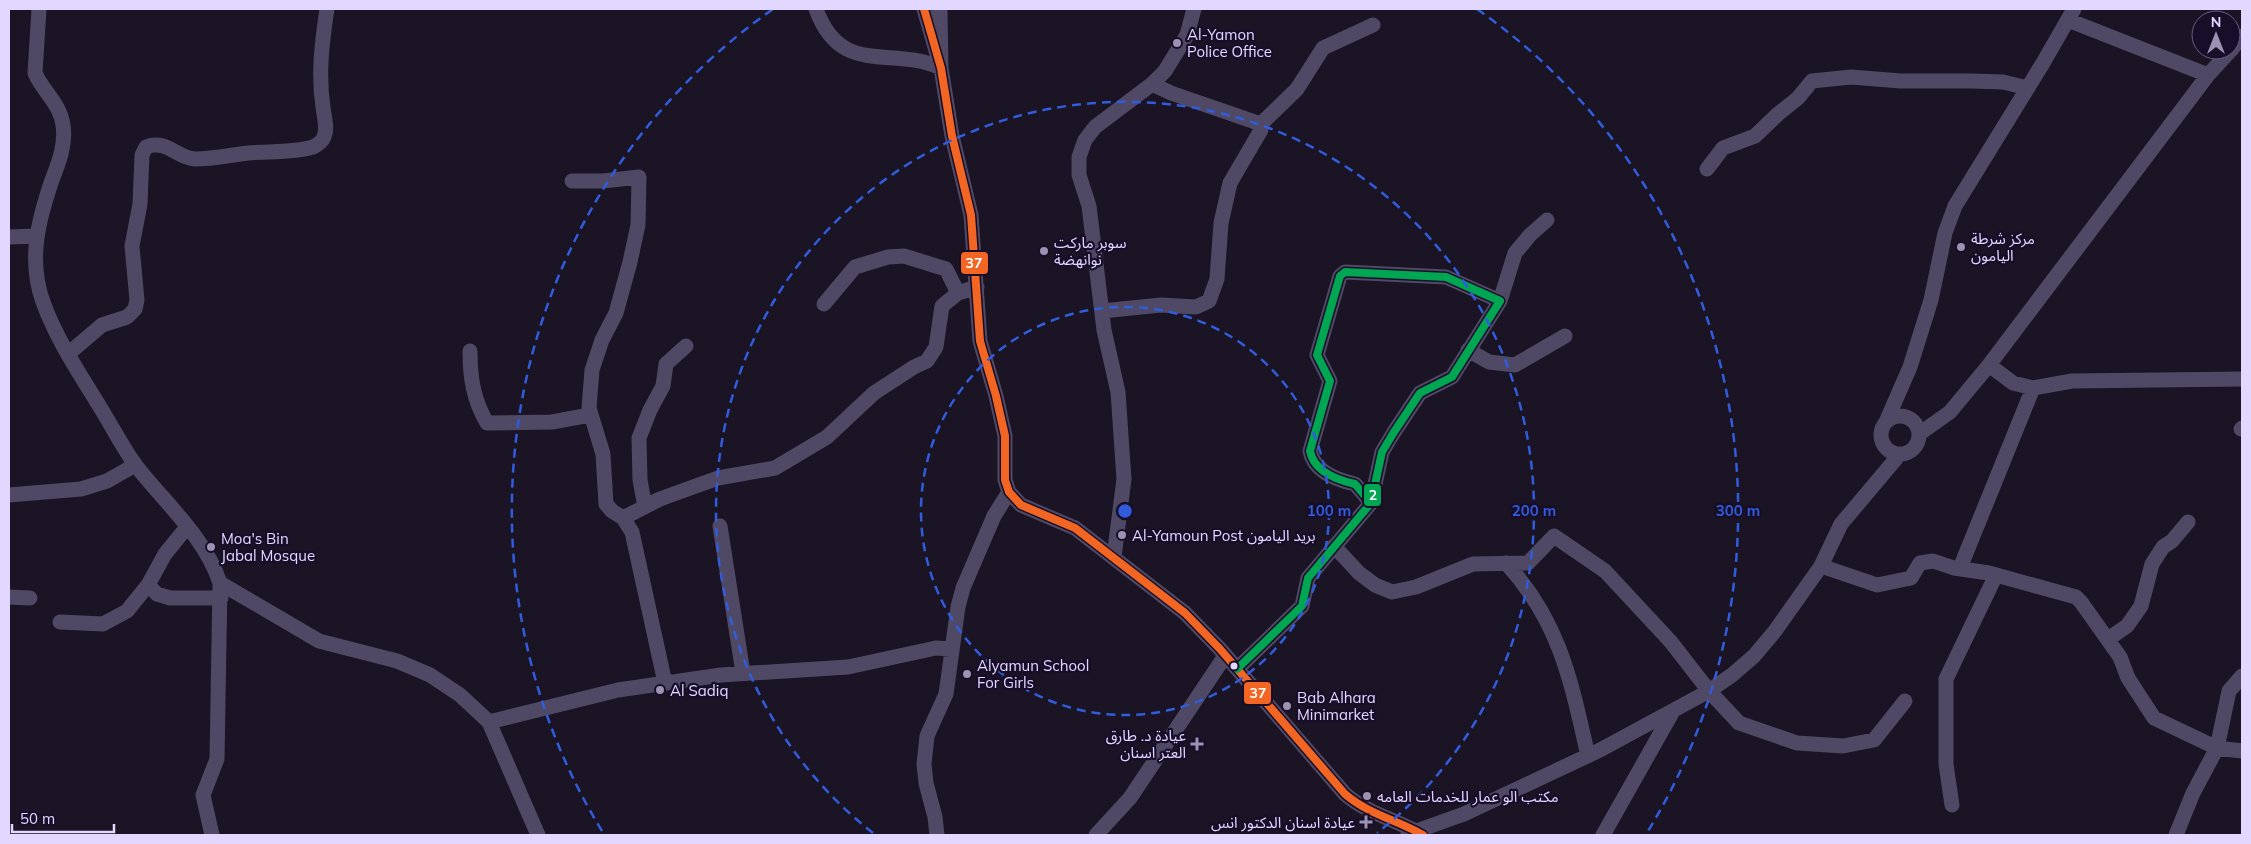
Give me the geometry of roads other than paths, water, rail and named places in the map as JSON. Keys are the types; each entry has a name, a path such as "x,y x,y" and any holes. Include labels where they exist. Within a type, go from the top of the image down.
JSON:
{"street":[{"path":"39,9 35,73 38,81 58,107 64,135 60,158 42,211 36,236 35,261 39,289 49,316 68,354 135,465 210,556 220,582 217,759 203,795 212,835"},
{"path":"68,354 102,324 127,317 135,309 137,300 132,246 140,204 142,155 146,147 160,144 172,148 188,158 213,159 249,153 290,151 314,146 321,142 326,129 320,85 327,9"},
{"path":"816,9 822,26 836,43 856,53 883,59 924,61 941,68"},
{"path":"924,9 941,68 952,136 971,215 980,341 1005,436 1005,480 1009,492 1021,506 1075,528 1185,613 1237,669 1345,794 1370,812 1400,822 1414,834 1464,814 1588,756 1709,691 1738,671 1759,650 1821,566 1840,524 1900,454"},
{"path":"940,9 941,68"},
{"path":"1114,557 1124,479 1118,392 1102,311 1089,206 1079,175 1079,157 1085,140 1095,127 1152,84 1165,71 1180,48 1194,9"},
{"path":"1886,422 1897,416 1909,419 1917,428 1919,434 1916,446 1906,453 1893,453 1884,445 1881,433 1910,367 1931,300 1939,255 1953,212 1969,181 2028,88 2071,14 2208,75"},
{"path":"1102,311 1161,305 1196,307 1209,301 1217,279 1222,223 1230,183 1262,130 1262,124 1297,89 1323,48 1373,25"},
{"path":"1919,434 1950,412 1989,365 2208,75 2222,60"},
{"path":"1707,169 1723,148 1756,136 1778,114 1798,98 1812,81 1851,77 1902,81 1980,81 2003,82 2028,88"},
{"path":"1152,84 1171,93 1262,124"},
{"path":"572,181 603,181 639,177 638,225 616,314 602,340 592,370 590,415 603,454 606,504 612,511 623,518 632,532 665,683"},
{"path":"1237,669 1302,606 1308,578 1371,502 1382,452 1394,432 1420,393 1452,377 1500,301 1516,253 1530,235 1547,220"},
{"path":"9,237 36,236"},
{"path":"824,304 855,267 888,257 904,256 946,269 958,293"},
{"path":"1371,502 1355,484 1342,481 1320,469 1311,456 1310,451 1330,381 1317,355 1340,276 1345,272 1446,277 1500,301"},
{"path":"623,518 660,499 718,478 775,468 827,438 874,392 914,367 927,362 936,348 942,306 958,293 977,287"},
{"path":"1468,350 1489,362 1515,365 1565,336"},
{"path":"645,507 640,480 639,438 650,410 663,386 666,364 686,346"},
{"path":"470,351 470,378 477,407 487,423 552,422 590,415"},
{"path":"1989,365 2012,383 2033,388 2072,382 2242,379"},
{"path":"1960,568 2033,388"},
{"path":"9,495 81,489 106,481 135,465"},
{"path":"937,835 935,817 926,783 924,755 930,727 941,708 946,694 958,606 994,516 1009,492"},
{"path":"2108,639 2127,626 2142,606 2152,564 2163,547 2172,541 2188,522"},
{"path":"720,526 743,673"},
{"path":"60,622 103,624 126,611 148,586 164,554 187,527"},
{"path":"1334,546 1375,585 1392,592 1416,587 1473,564 1528,563 1554,536 1605,571 1671,642 1709,691 1739,723 1797,744 1843,746 1874,740 1906,701"},
{"path":"1821,566 1877,585 1911,578 1920,563 1933,561 1996,575 2076,598 2082,602 2120,657 2128,678 2154,718 2217,748 2242,751"},
{"path":"1506,563 1538,605 1557,640 1570,678 1588,756"},
{"path":"1952,805 1946,764 1946,679 1996,575"},
{"path":"220,582 319,641 397,660 430,675 460,695 489,722 538,835"},
{"path":"148,586 157,594 170,598 221,598"},
{"path":"9,597 30,598"},
{"path":"489,722 618,690 743,673 848,667 936,648 952,649"},
{"path":"1096,835 1110,829 1225,656"},
{"path":"2176,835 2193,793 2217,748 2229,691 2242,676"},
{"path":"1603,835 1673,711"}],"place":[{"name":"Al-Yamon Police Office","path":"1177,43"},
{"name":"مركز شرطة اليامون","path":"1961,247"},
{"name":"سوبر ماركت نوانهضة","path":"1044,251"},
{"name":"Al-Yamoun Post بريد اليامون","path":"1122,535"},
{"name":"Moa's Bin Jabal Mosque","path":"211,547"},
{"name":"Alyamun School For Girls","path":"967,674"},
{"name":"Al Sadiq","path":"660,690"},
{"name":"Bab Alhara Minimarket","path":"1287,706"},
{"name":"عيادة د. طارق العتر اسنان","path":"1197,744"},
{"name":"مكتب الو عمار للخدمات العامه","path":"1367,796"},
{"name":"عيادة اسنان الدكتور انس","path":"1366,822"}]}
